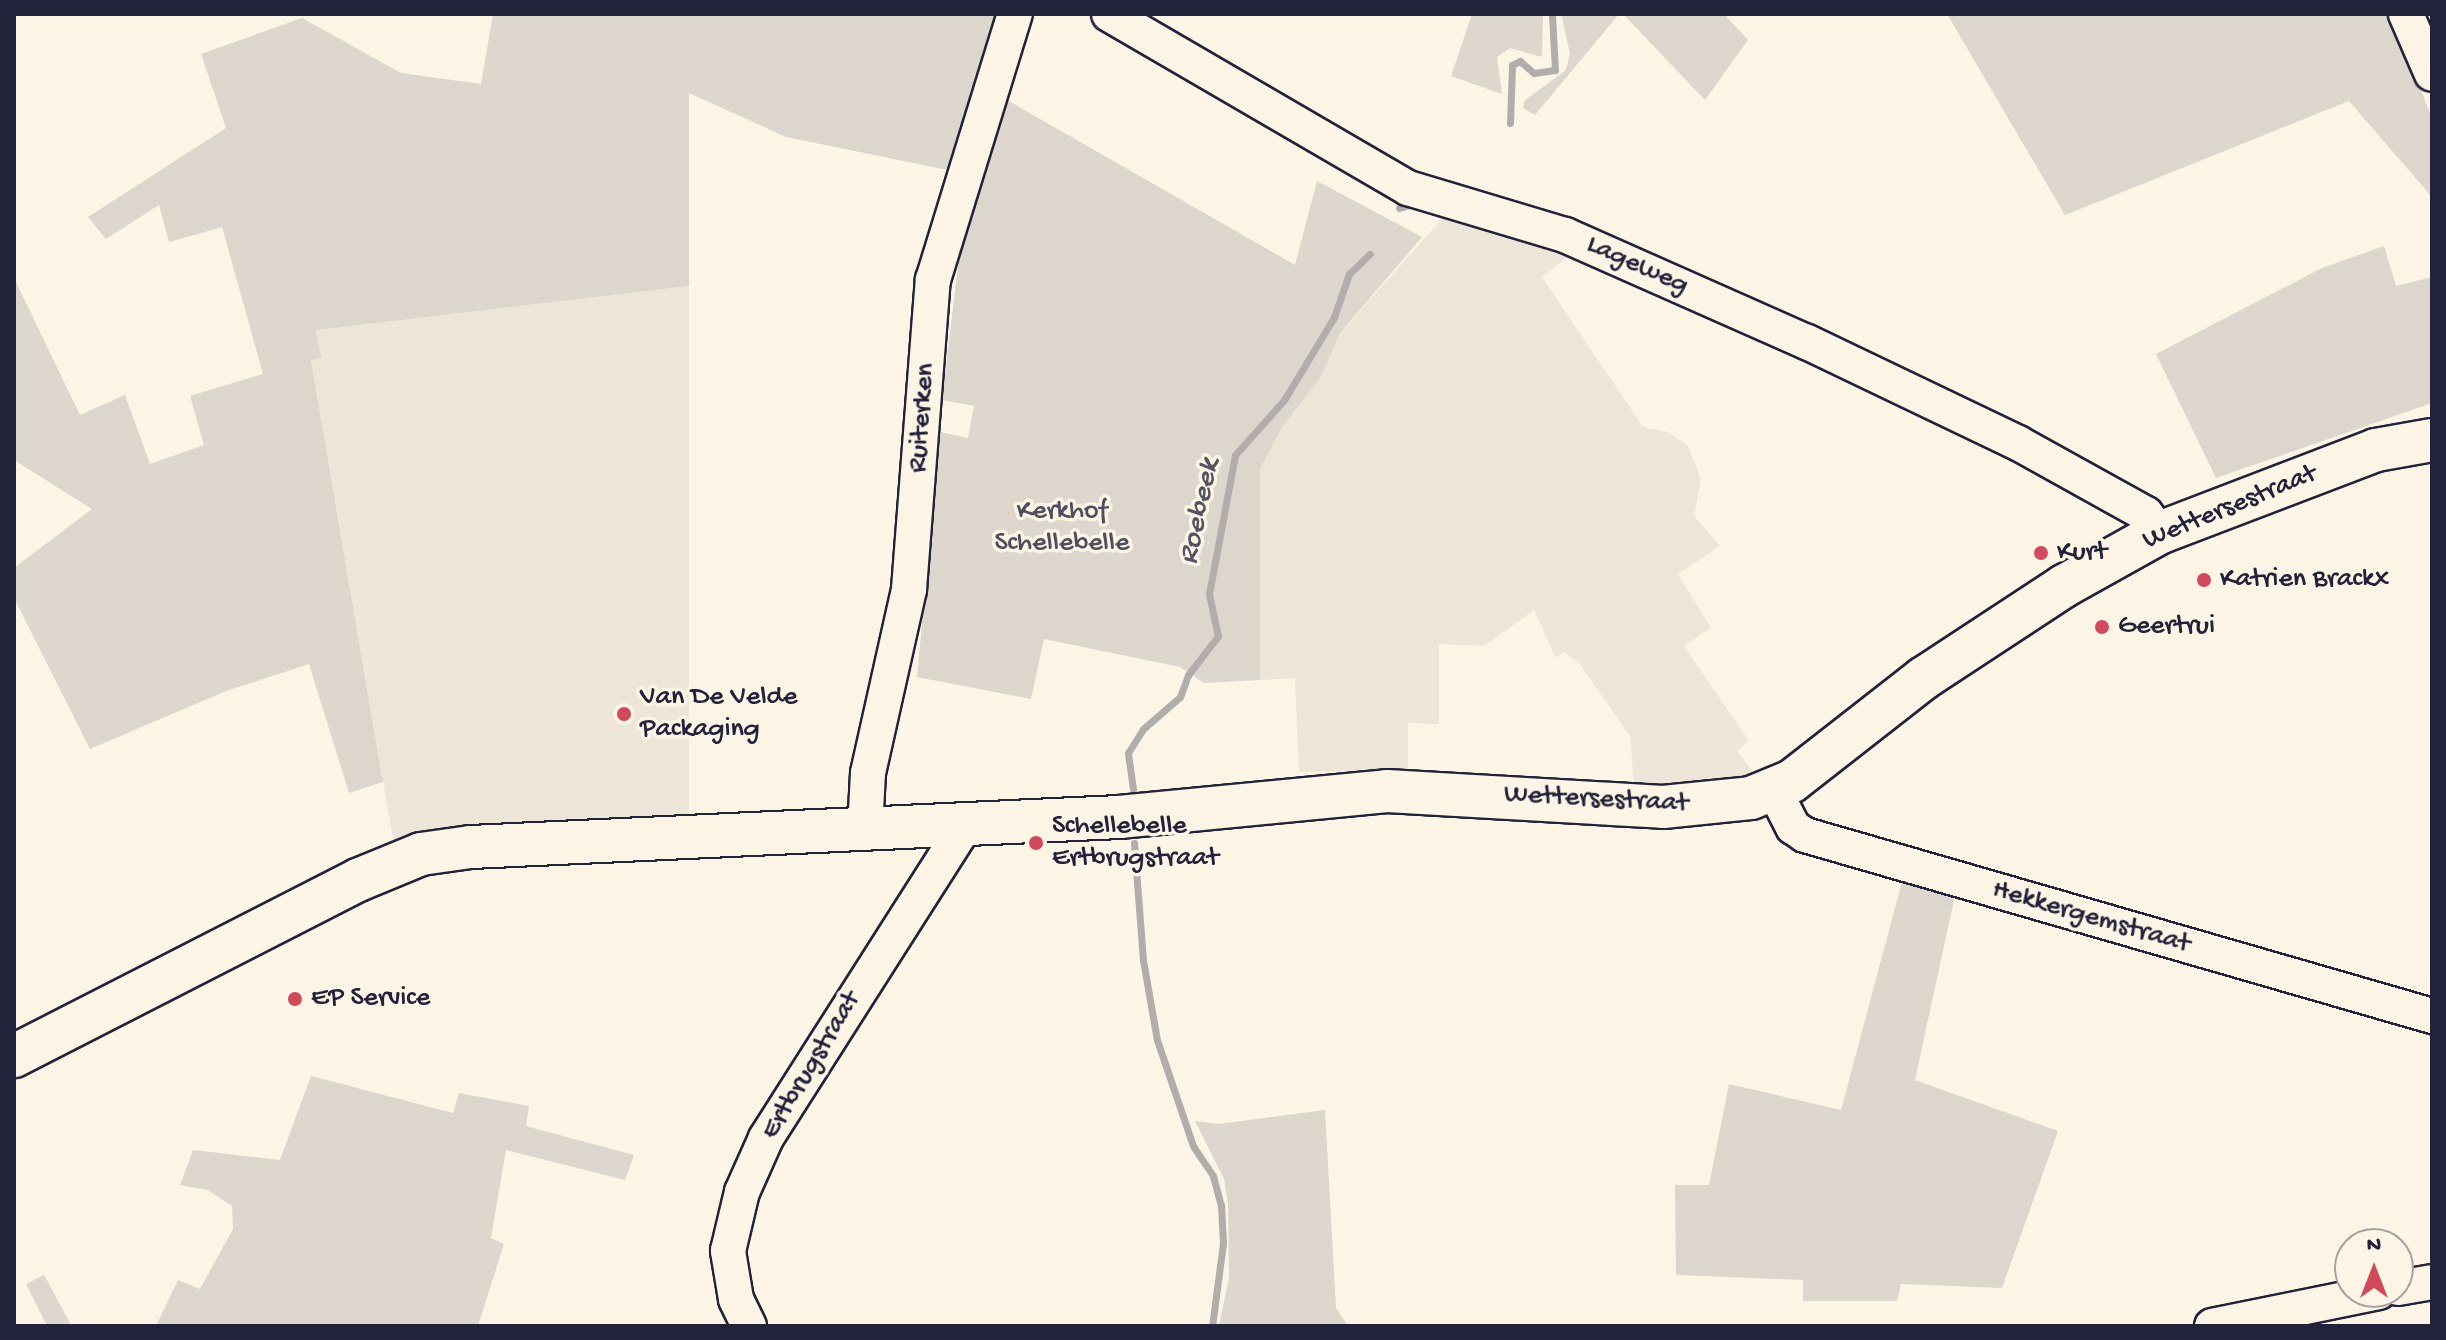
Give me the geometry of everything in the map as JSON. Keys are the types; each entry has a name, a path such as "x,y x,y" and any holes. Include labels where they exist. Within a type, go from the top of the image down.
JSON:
{"main road":[{"name":"Wettersestraat","path":"14,1056 358,880 421,854 471,847 965,826 1387,791 1663,807 1732,802 1774,790 1815,766 1924,678 2018,614 2159,533 2376,450 2432,440"}],"street":[{"name":"Ruiterken","path":"865,830 868,773 909,589 933,280 1015,14"},
{"name":"Lageweg","path":"1109,14 1408,188 1565,235 1872,373 2064,468 2146,514 2159,533"},
{"path":"2406,14 2432,74"},
{"name":"Hekkergemstraat","path":"1774,790 1793,827 1805,835 2432,1016"},
{"name":"Ertbrugstraat","path":"749,1326 736,1299 728,1251 742,1192 766,1138 965,826"},
{"path":"2212,1326 2334,1301"}],"shaded area":[{"path":"1449,211 1577,249 1542,277 1643,427 1668,432 1688,446 1701,480 1694,516 1720,546 1678,574 1711,628 1684,646 1749,741 1737,751 1755,775 1684,794 1618,785 1634,784 1630,736 1579,663 1563,652 1556,658 1534,610 1484,646 1439,644 1439,724 1408,723 1408,770 1299,772 1295,678 1260,680 1260,469 1282,427 1321,377 1340,333"},
{"path":"689,286 689,825 394,845 311,359 320,357 316,329"}],"green space":[{"path":"493,14 998,14 948,170 786,137 689,93 689,286 316,330 321,358 311,360 383,782 349,793 309,664 226,691 90,749 14,598 14,568 92,509 14,460 14,278 80,415 125,395 150,464 204,445 190,396 263,374 222,227 169,242 159,205 106,239 88,217 226,128 201,54 302,18 401,73 481,84"},
{"path":"1472,14 1543,14 1542,57 1510,48 1497,57 1502,94 1451,76"},
{"path":"1561,14 1619,14 1535,115 1523,108 1524,101 1566,70 1570,53"},
{"path":"1623,14 1724,14 1748,40 1705,100"},
{"path":"1947,14 2392,14 2432,119 2432,197 2349,101 2065,215"},
{"name":"Kerkhof Schellebelle","path":"1000,96 1295,265 1317,181 1422,237 1340,333 1321,377 1282,427 1260,469 1260,680 1204,683 1180,667 1044,639 1031,699 917,677 940,432 968,438 974,406 942,400 958,266"},
{"path":"2384,246 2396,286 2432,277 2432,403 2216,478 2156,354 2322,268"},
{"path":"1903,878 1955,895 1915,1080 2058,1131 2002,1288 1901,1284 1897,1301 1803,1301 1803,1280 1676,1275 1675,1185 1709,1185 1729,1084 1841,1110"},
{"path":"311,1076 453,1113 459,1093 529,1106 526,1126 634,1155 625,1180 506,1150 491,1238 504,1244 478,1326 156,1326 178,1280 200,1289 233,1229 232,1206 208,1190 180,1185 193,1150 280,1160"},
{"path":"1325,1110 1336,1308 1348,1326 1219,1326 1229,1278 1228,1204 1224,1179 1195,1121 1219,1124"},
{"path":"44,1275 70,1326 47,1326 26,1284"}],"waterway":[{"name":"Roebeek","path":"1510,123 1512,65 1520,61 1534,73 1555,70 1552,14"},
{"name":"Roebeek","path":"1399,208 1416,203"},
{"name":"Roebeek","path":"1133,789 1128,753 1143,729 1180,697 1188,675 1218,636 1209,594 1235,455 1284,400 1334,317 1349,274 1370,254"},
{"name":"Roebeek","path":"1134,843 1143,960 1157,1040 1193,1146 1213,1176 1221,1205 1223,1243 1212,1326"}],"place":[{"name":"Kurt","path":"2041,553"},
{"name":"Katrien Brackx","path":"2204,580"},
{"name":"Geertrui","path":"2102,627"},
{"name":"Van De Velde Packaging","path":"624,714"},
{"name":"Schellebelle Ertbrugstraat","path":"1036,843"},
{"name":"EP Service","path":"295,999"}]}
